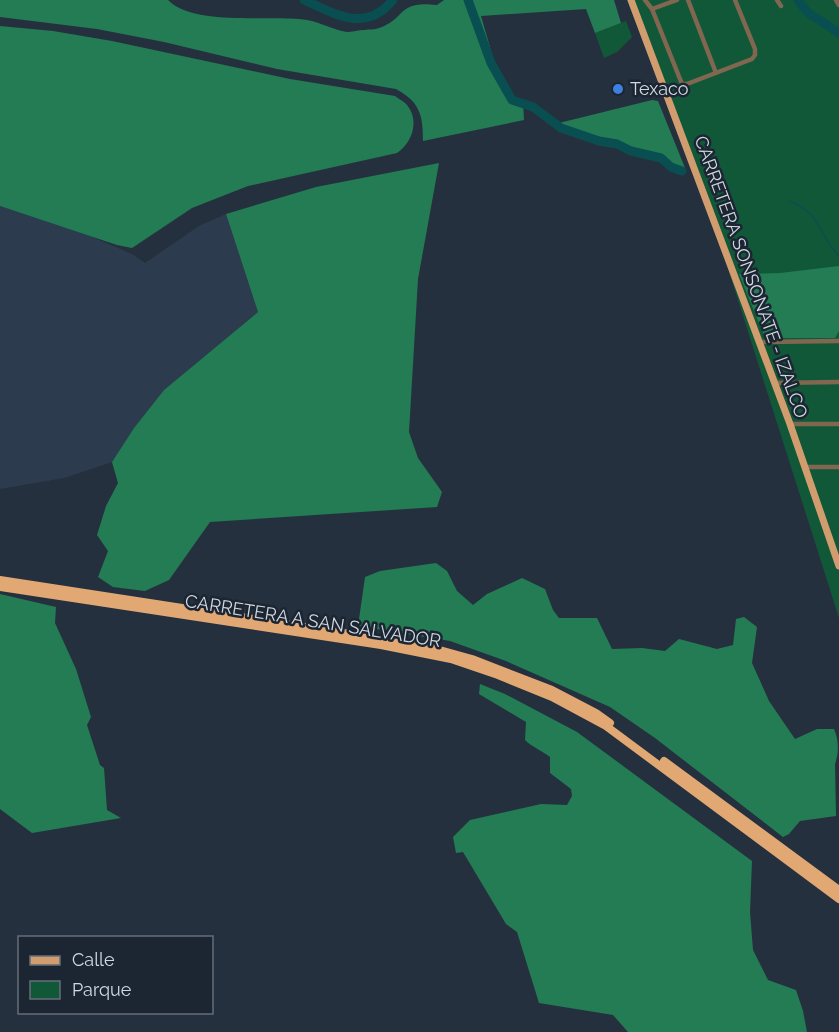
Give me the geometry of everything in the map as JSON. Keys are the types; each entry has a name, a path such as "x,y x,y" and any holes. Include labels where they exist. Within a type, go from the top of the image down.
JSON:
{"highway":[{"path":"0,580 401,642 445,652 507,672 552,690 596,713 715,797 839,890"},
{"name":"CARRETERA A SAN SALVADOR","path":"0,587 381,645 451,659 498,675 552,697 606,726 839,899"}],"main road":[{"name":"CARRETERA SONSONATE - IZALCO","path":"631,0 775,383 839,566"}],"street":[{"path":"645,0 652,9 682,84 752,59 755,55 735,0"},
{"path":"652,9 677,0"},
{"path":"688,0 716,73"},
{"path":"777,0 781,6"},
{"path":"836,0 839,5"},
{"path":"759,342 839,341"},
{"path":"775,383 839,382"},
{"path":"790,424 839,424"},
{"path":"805,467 839,467"}],"shaded area":[{"path":"0,206 83,233 132,254 145,263 199,226 226,214 258,312 164,390 134,428 112,462 64,478 0,489"}],"green space":[{"path":"0,0 168,0 196,14 214,17 307,20 347,32 377,29 388,24 408,7 424,4 437,5 444,0 614,0 621,23 595,33 586,9 481,16 494,61 514,98 523,101 524,120 423,141 421,117 415,104 396,89 277,69 164,42 97,29 0,17"},
{"path":"627,0 839,0 839,618 717,234"},
{"path":"626,21 632,37 617,52 604,58 595,33"},
{"path":"0,26 53,31 112,41 290,79 395,96 411,111 414,125 407,144 397,153 248,186 192,208 132,248 117,245 0,206"},
{"path":"652,100 658,101 685,168 672,165 662,156 599,140 559,123"},
{"path":"439,163 418,279 409,432 418,458 442,492 437,507 210,522 169,580 145,591 113,587 98,577 108,551 97,535 106,506 118,483 112,462 134,428 164,390 258,312 226,214 316,187"},
{"path":"839,266 839,331 835,338 765,338 739,274 780,273"},
{"path":"436,563 447,571 457,591 473,605 487,594 522,578 545,589 553,610 559,618 597,618 612,649 642,648 665,651 679,639 717,649 733,645 736,619 744,617 757,627 752,663 769,701 795,739 817,729 834,729 838,746 835,764 836,816 800,821 789,834 783,837 655,738 610,707 506,661 450,641 358,626 365,577 380,571"},
{"path":"0,594 56,607 55,623 76,669 91,717 87,725 100,765 104,768 107,810 121,818 32,833 0,809"},
{"path":"480,684 505,694 577,732 752,861 750,912 753,950 768,980 796,990 807,1032 628,1032 613,1015 539,1003 517,932 506,924 463,852 456,853 453,837 470,820 541,804 567,805 572,796 571,789 550,773 550,757 525,740 526,722 479,694"}],"waterway":[{"path":"304,0 351,18 372,16 383,10 393,0"},
{"path":"468,0 491,63 512,100 533,107 561,128 599,141 617,144 631,151 661,158 671,167 682,171"},
{"path":"798,0 807,12 839,33"},
{"path":"789,201 808,211 839,256"}],"place":[{"name":"Texaco","path":"618,89"}]}
